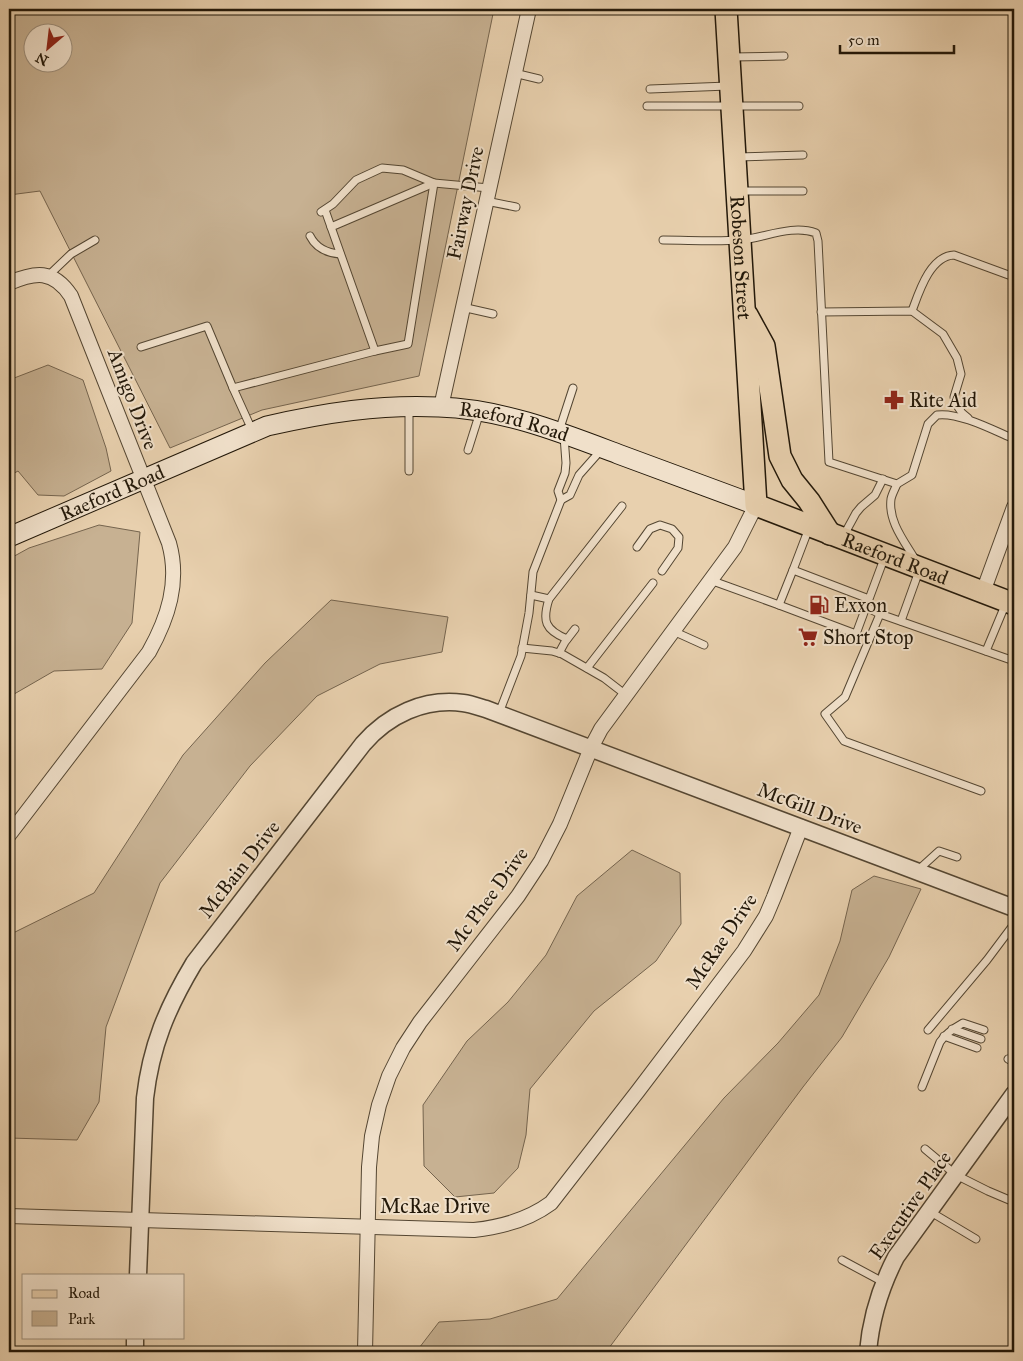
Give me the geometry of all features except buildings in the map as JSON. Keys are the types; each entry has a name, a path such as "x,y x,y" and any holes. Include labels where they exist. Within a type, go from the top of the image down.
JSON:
{"main road":[{"name":"Robeson Street","path":"726,9 756,505"},
{"path":"744,310 764,346 780,456 792,480 836,536"},
{"name":"Raeford Road","path":"9,537 267,426 308,416 359,408 440,406 510,417 561,432 1010,603"}],"street":[{"name":"Fairway Drive","path":"440,406 529,9"},
{"path":"9,283 26,276 38,274 48,276"},
{"name":"Amigo Drive","path":"9,835 149,652 167,614 174,574 169,543 71,296 58,280 48,276"},
{"name":"Mc Phee Drive","path":"365,1352 369,1167 372,1136 379,1105 389,1076 403,1048 420,1022 518,896 541,861 560,824 601,729 735,547 756,505"},
{"path":"983,592 1014,507"},
{"name":"McBain Drive","path":"138,1274 147,1078 154,1047 165,1018 178,990 194,963 363,744 387,721 405,711 435,703 466,703 500,713 592,748"},
{"name":"McGill Drive","path":"592,748 1014,908"},
{"name":"McRae Drive","path":"9,1216 474,1230 515,1222 534,1214 551,1202 744,951 766,916 801,827"},
{"name":"Executive Place","path":"868,1352 869,1335 876,1305 896,1257 1014,1094"},
{"path":"135,1338 135,1352"}],"lane":[{"path":"728,57 784,56"},
{"path":"514,74 539,79"},
{"path":"650,89 731,96 799,106"},
{"path":"647,106 731,96"},
{"path":"735,157 803,155"},
{"path":"375,351 331,227 323,211 333,204 356,180 382,168 403,170 434,183 487,194 516,207"},
{"path":"331,227 434,183"},
{"path":"232,388 408,344 434,183"},
{"path":"737,191 802,191"},
{"path":"662,240 740,240 789,231 808,230 816,233 830,462 897,484"},
{"path":"310,236 314,243 322,250 330,254 340,254"},
{"path":"48,276 71,254 95,240"},
{"path":"912,311 925,280 936,263 947,255 954,255 1014,277"},
{"path":"462,307 492,314"},
{"path":"821,312 912,311 943,334 957,358 961,374 954,397 962,413 972,422"},
{"path":"141,347 207,326 232,388 253,432"},
{"path":"500,713 521,656 529,613 533,572 561,500 558,491 565,473 566,463 561,432 573,388"},
{"path":"409,406 409,471"},
{"path":"468,450 480,411"},
{"path":"901,621 920,568 893,522 891,498 897,484 912,475 928,424 937,415 947,414 1014,438"},
{"path":"561,500 570,495 579,475 603,448"},
{"path":"836,536 861,507 875,495 883,479"},
{"path":"567,639 548,627 544,614 549,599 622,506"},
{"path":"637,546 650,530 660,525 672,529 679,537 678,548 662,572"},
{"path":"779,605 809,526"},
{"path":"710,580 856,634 885,555"},
{"path":"793,570 869,599"},
{"path":"586,668 653,582"},
{"path":"530,595 549,599"},
{"path":"986,651 1010,603"},
{"path":"866,608 1014,661"},
{"path":"880,614 845,697 826,714 844,741 981,790"},
{"path":"559,653 575,629"},
{"path":"673,631 704,645"},
{"path":"522,648 559,653 604,678 626,695"},
{"path":"916,871 939,851 957,857"},
{"path":"928,1030 988,960 1014,924"},
{"path":"922,1087 944,1036 963,1023 984,1030"},
{"path":"952,1029 981,1039"},
{"path":"944,1036 977,1048"},
{"path":"925,1149 956,1175 1014,1202"},
{"path":"930,1212 976,1239"},
{"path":"842,1260 884,1282"}],"green space":[{"path":"9,9 494,9 419,376 262,410 170,448 40,191 9,195"},
{"path":"48,365 83,380 106,448 111,471 64,496 38,495 18,471 9,476 9,380"},
{"path":"99,525 140,532 132,623 102,669 54,671 9,697 9,559 29,548"},
{"path":"331,600 448,617 442,652 380,664 317,696 250,766 160,883 106,1027 99,1102 77,1140 9,1138 9,935 94,893 183,755 265,663"},
{"path":"632,850 680,873 681,924 656,961 594,1011 530,1089 526,1135 518,1168 494,1193 455,1197 424,1166 423,1105 467,1041 508,1002 546,955 577,896"},
{"path":"874,876 921,889 889,957 842,1037 606,1352 416,1352 439,1322 490,1319 557,1299 724,1098 778,1043 819,995 840,941 852,890"}],"place":[{"name":"Rite Aid","path":"894,400"},
{"name":"Exxon","path":"819,605"},
{"name":"Short Stop","path":"808,637"}]}
